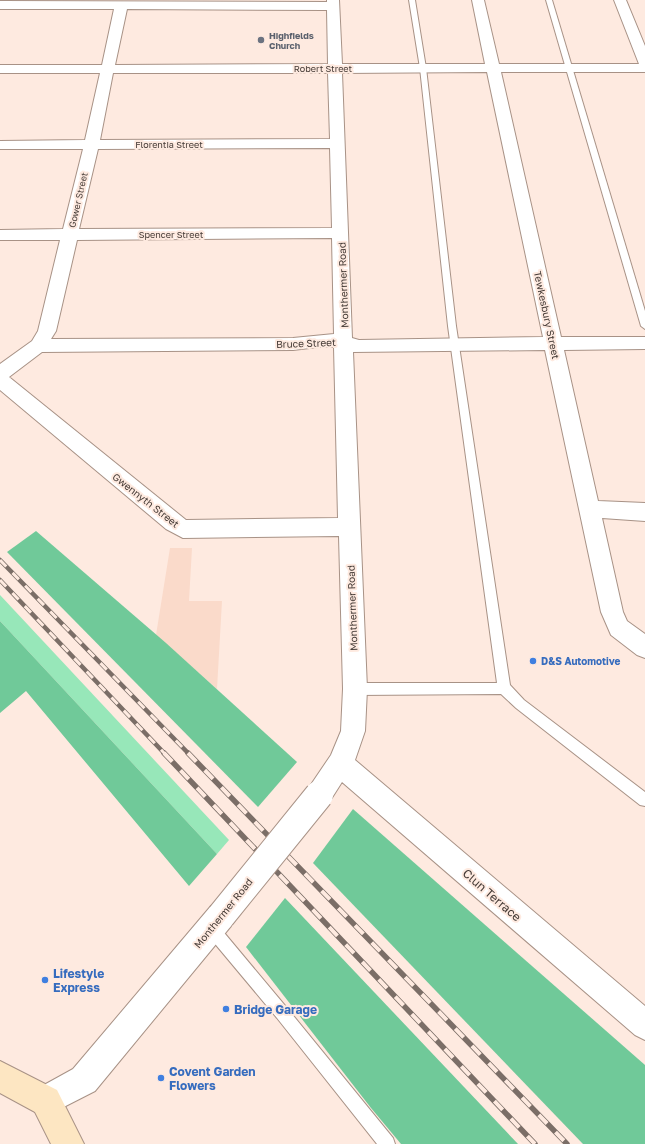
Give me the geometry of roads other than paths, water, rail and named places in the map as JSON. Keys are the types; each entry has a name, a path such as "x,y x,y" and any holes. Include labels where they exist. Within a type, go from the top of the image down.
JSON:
{"street":[{"name":"Tewkesbury Street","path":"478,0 612,612 619,628 645,648"},
{"path":"620,0 645,64"},
{"path":"0,5 121,6 333,3"},
{"name":"Monthermer Road","path":"46,1101 84,1080 216,922 319,795 340,764 353,731 355,689 333,3"},
{"name":"Gower Street","path":"0,374 38,346 48,330 121,6"},
{"name":"Robert Street","path":"0,69 645,68"},
{"name":"Florentia Street","path":"0,145 338,143"},
{"name":"Spencer Street","path":"0,235 341,233"},
{"name":"Bruce Street","path":"38,346 293,344 307,342 344,342 356,347 456,344 645,343"},
{"name":"Gwennyth Street","path":"0,380 173,523 183,529 349,528"},
{"path":"590,509 645,512"},
{"name":"Clun Terrace","path":"340,764 645,1025"},
{"path":"0,1076 46,1101 68,1144"}],"lane":[{"path":"412,0 423,68 456,344 504,688 520,704 645,800"},
{"path":"549,0 645,326"},
{"path":"355,689 504,688"},
{"path":"216,922 282,1013 387,1144"}],"railway":[{"path":"0,560 189,754"},
{"path":"0,580 165,754"},
{"path":"164,753 535,1144"},
{"path":"188,753 567,1144"}],"place":[{"name":"Highfields Church","path":"261,40"},
{"name":"D&S Automotive","path":"533,661"},
{"name":"Lifestyle Express","path":"45,980"},
{"name":"Bridge Garage","path":"226,1009"},
{"name":"Covent Garden Flowers","path":"161,1078"}]}
